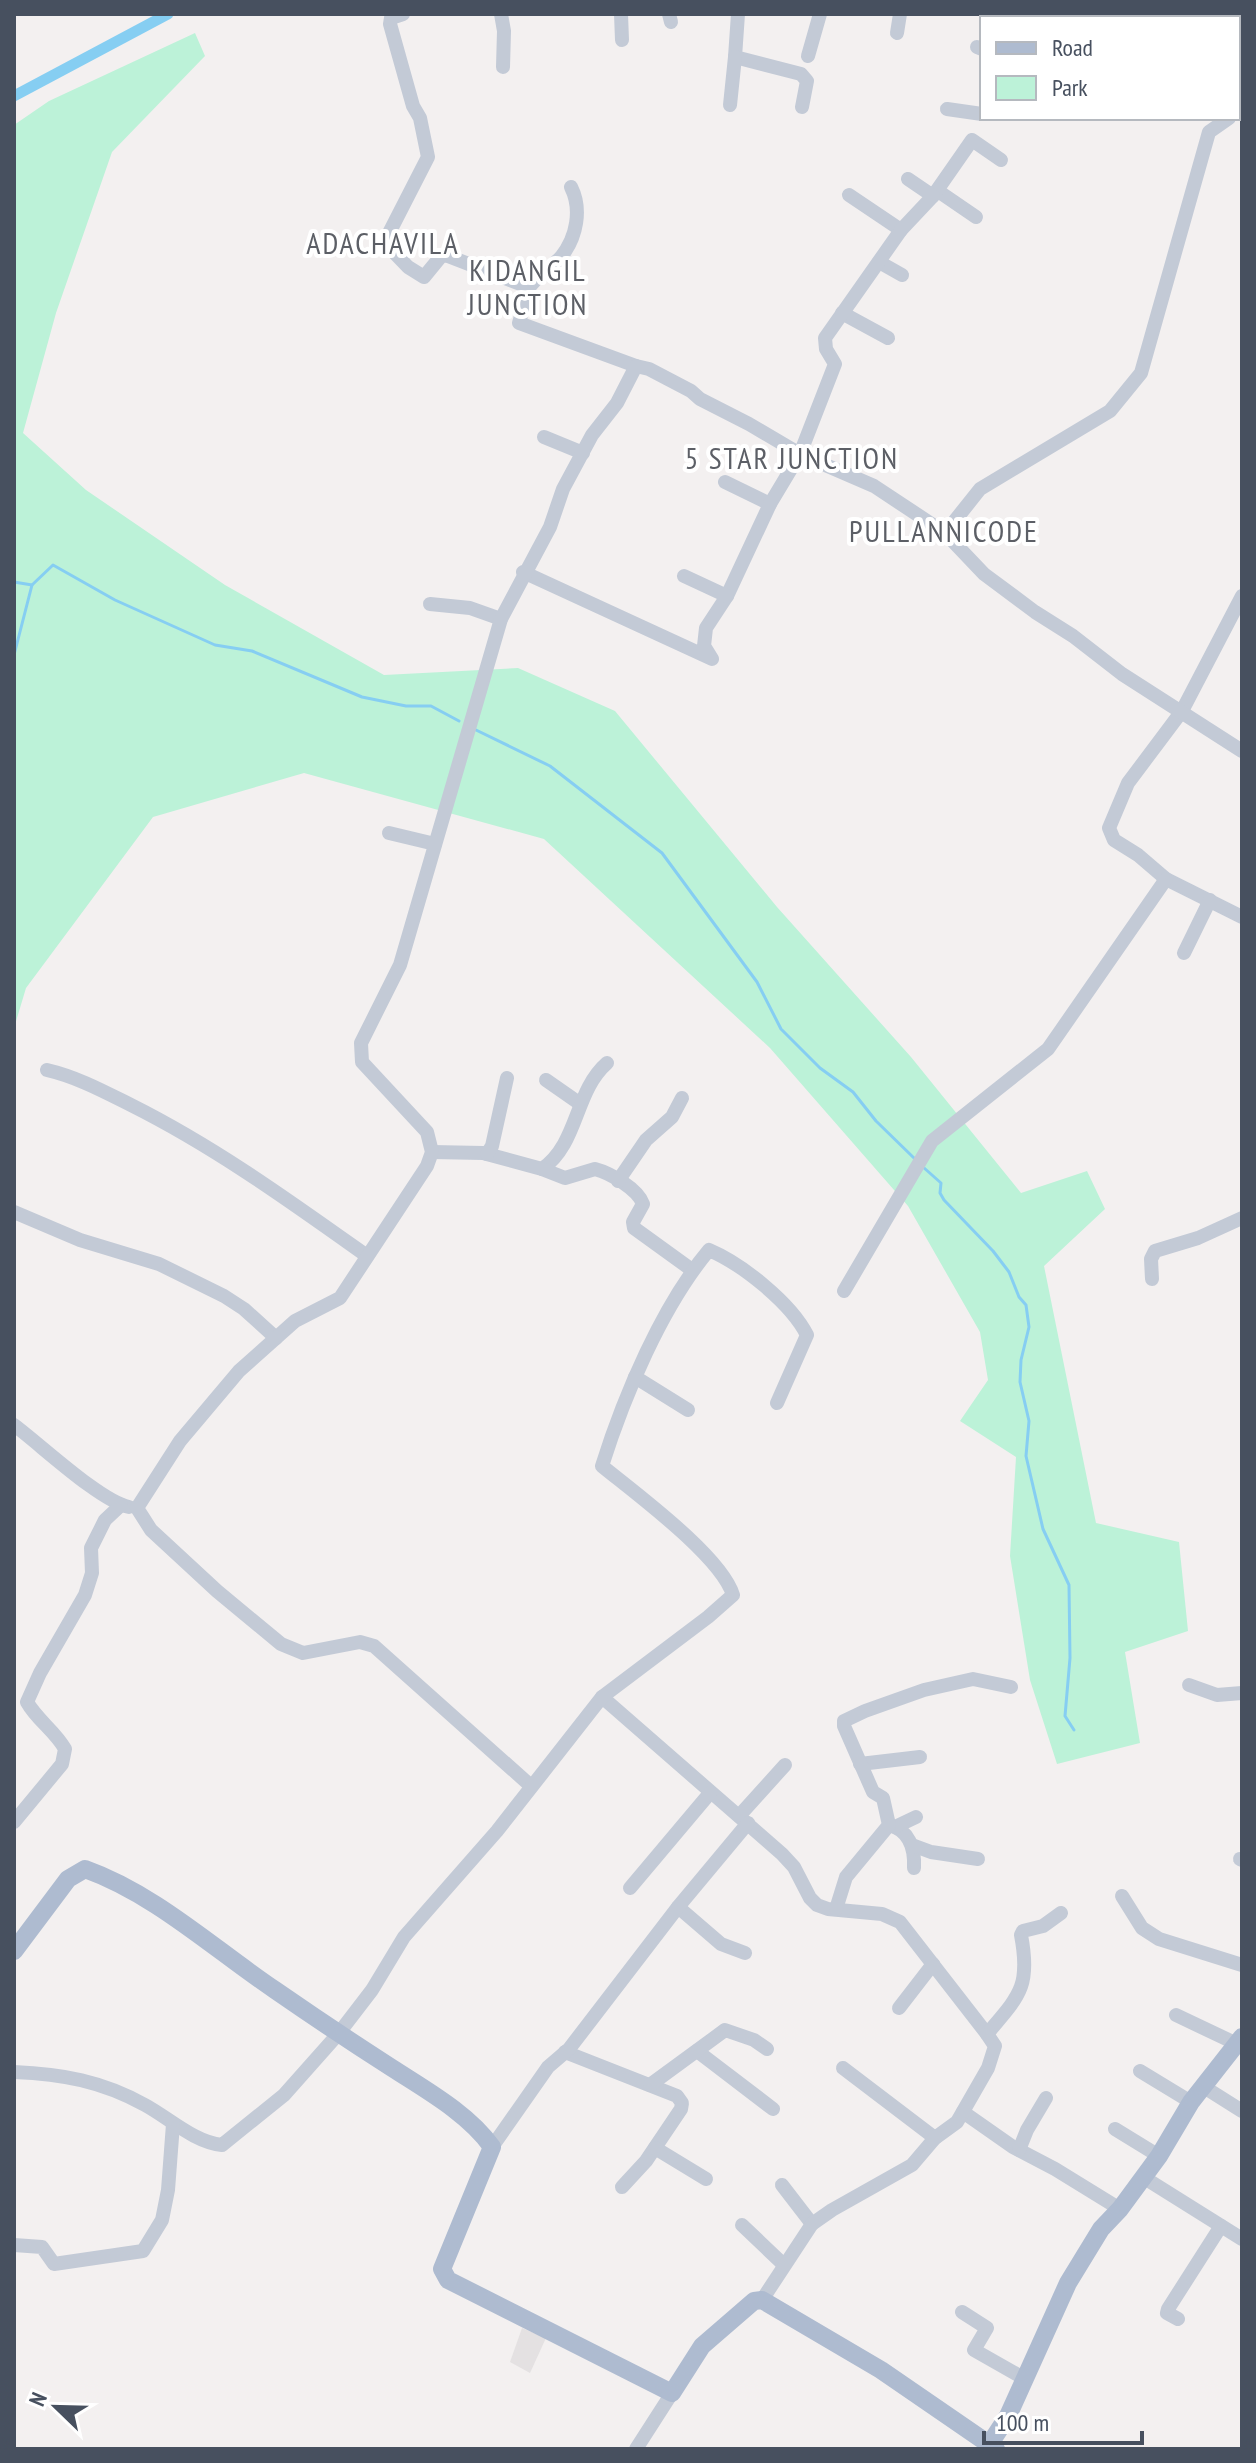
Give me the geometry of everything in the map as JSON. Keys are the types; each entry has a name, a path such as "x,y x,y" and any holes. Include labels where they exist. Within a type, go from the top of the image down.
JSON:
{"main road":[{"path":"14,1951 68,1879 85,1869 110,1877 181,1922 227,1958 482,2133 492,2147 442,2269 448,2280 672,2393 702,2346 754,2301 762,2300 881,2370 993,2447 1068,2283 1101,2229 1120,2209 1159,2156 1191,2102 1238,2047"}],"street":[{"path":"403,14 391,18 390,24 413,106 420,118 428,157 386,244 408,267 424,277 442,255 523,285 527,290"},
{"path":"501,14 503,67"},
{"path":"621,14 622,40"},
{"path":"730,105 738,14"},
{"path":"808,56 820,14"},
{"path":"897,33 900,14"},
{"path":"735,57 801,74 807,81 802,107"},
{"path":"947,109 980,115"},
{"path":"523,572 712,659 703,639 706,628 727,596 770,504 800,454 835,364 826,349 825,338 901,230 936,194 982,120"},
{"path":"945,533 980,489 1110,411 1141,373 1209,132 1226,120"},
{"path":"972,140 1001,160"},
{"path":"908,179 976,217"},
{"path":"571,187 578,201 578,215 571,239 561,256 527,290 519,323 649,369 800,454 874,486 945,533 984,574 1122,674 1242,751"},
{"path":"849,195 901,230"},
{"path":"879,262 902,275"},
{"path":"842,313 888,338"},
{"path":"137,1508 180,1441 239,1371 295,1321 340,1298 419,1180 432,1152 427,1132 362,1062 361,1043 400,965 501,619 523,572 550,527 563,489 592,435 617,403 636,366"},
{"path":"544,437 583,453"},
{"path":"725,482 770,504"},
{"path":"684,576 727,596"},
{"path":"1242,596 1182,711 1128,783 1109,828 1114,840 1138,855 1166,879 1242,917"},
{"path":"430,604 470,608 501,619"},
{"path":"389,833 435,844"},
{"path":"844,1291 932,1141 1048,1049 1166,879"},
{"path":"1184,953 1210,900"},
{"path":"542,1169 549,1164 574,1128 579,1103 597,1072 607,1063"},
{"path":"47,1070 73,1076 229,1160 367,1256"},
{"path":"487,1154 492,1146 507,1078"},
{"path":"546,1080 579,1103"},
{"path":"618,1181 646,1140 672,1117 682,1098"},
{"path":"432,1152 487,1154 565,1178 595,1169 641,1198 643,1204 633,1222 634,1228 692,1270"},
{"path":"14,1212 80,1240 159,1264 224,1296 244,1309 276,1338"},
{"path":"1152,1279 1151,1259 1155,1251 1198,1238 1242,1218"},
{"path":"14,2072 76,2077 123,2093 173,2124 222,2145 284,2095 372,1990 404,1937 497,1831 602,1697 733,1595 731,1586 707,1557 602,1466 635,1377 692,1270 709,1250 745,1271 800,1320 807,1335 777,1403"},
{"path":"635,1377 688,1410"},
{"path":"14,1425 121,1505 137,1508 151,1530 281,1644 303,1653 360,1642 374,1646 531,1786"},
{"path":"14,1822 62,1764 65,1749 60,1739 32,1712 27,1702 85,1595 92,1573 91,1548 105,1520 121,1505"},
{"path":"914,1868 912,1845 892,1826 883,1798 873,1792 843,1724 847,1719 924,1690 973,1679 1011,1687"},
{"path":"1189,1685 1217,1695 1242,1693"},
{"path":"602,1697 794,1867 812,1901 821,1907 882,1914 900,1922 995,2046 988,2068 957,2122 935,2138 912,2165 812,2224 762,2300"},
{"path":"860,1764 920,1757"},
{"path":"492,2147 548,2067 565,2052 785,1765"},
{"path":"630,1888 710,1793"},
{"path":"836,1909 846,1877 892,1826 916,1817"},
{"path":"912,1845 931,1852 978,1859"},
{"path":"1122,1896 1142,1928 1159,1939 1242,1965"},
{"path":"678,1907 721,1944 745,1953"},
{"path":"987,2034 1014,2002 1026,1975 1023,1931 1043,1926 1061,1913"},
{"path":"899,2008 933,1964"},
{"path":"1176,2015 1238,2047"},
{"path":"650,2085 725,2030 737,2037 754,2040 767,2049"},
{"path":"697,2051 773,2109"},
{"path":"565,2052 677,2096 682,2103 655,2148 622,2187"},
{"path":"843,2068 935,2138"},
{"path":"1140,2071 1191,2102"},
{"path":"1204,2087 1242,2111"},
{"path":"1019,2150 1046,2098"},
{"path":"963,2112 986,2131 1120,2209"},
{"path":"14,2245 42,2247 54,2264 143,2251 162,2220 168,2190 173,2124"},
{"path":"1115,2129 1159,2156"},
{"path":"655,2148 706,2179"},
{"path":"1143,2177 1242,2239"},
{"path":"782,2185 812,2224"},
{"path":"742,2225 784,2265"},
{"path":"1178,2319 1167,2313 1168,2309 1221,2226"},
{"path":"962,2312 987,2328 974,2350 1025,2379"},
{"path":"636,2449 672,2393"}],"shaded area":[{"path":"522,2328 546,2338 530,2373 510,2362"}],"green space":[{"path":"195,33 205,56 112,152 56,313 23,433 86,490 225,585 384,675 518,668 615,711 777,907 911,1057 1021,1193 1087,1171 1105,1209 1044,1266 1096,1523 1179,1542 1188,1631 1125,1652 1140,1743 1057,1764 1030,1680 1010,1556 1016,1457 960,1421 988,1380 980,1332 908,1206 770,1048 544,839 304,773 153,817 26,988 14,1028 14,125 49,101"}],"waterway":[{"path":"14,96 168,14"},
{"path":"14,582 32,585 53,565 115,600 215,645 252,651 362,697 406,706 431,706 459,721"},
{"path":"14,655 32,585"},
{"path":"476,730 550,766 662,853 757,982 781,1029 820,1068 853,1092 876,1121 915,1159"},
{"path":"923,1167 941,1183 940,1193 944,1200 1009,1272 1019,1297 1026,1305 1029,1327 1021,1360 1020,1382 1029,1421 1026,1456 1043,1529 1069,1585 1070,1658 1065,1716 1074,1730"}],"district":[{"name":"ADACHAVILA","path":"383,242"},
{"name":"KIDANGIL JUNCTION","path":"528,286"},
{"name":"5 STAR JUNCTION","path":"792,457"},
{"name":"PULLANNICODE","path":"944,530"}]}
